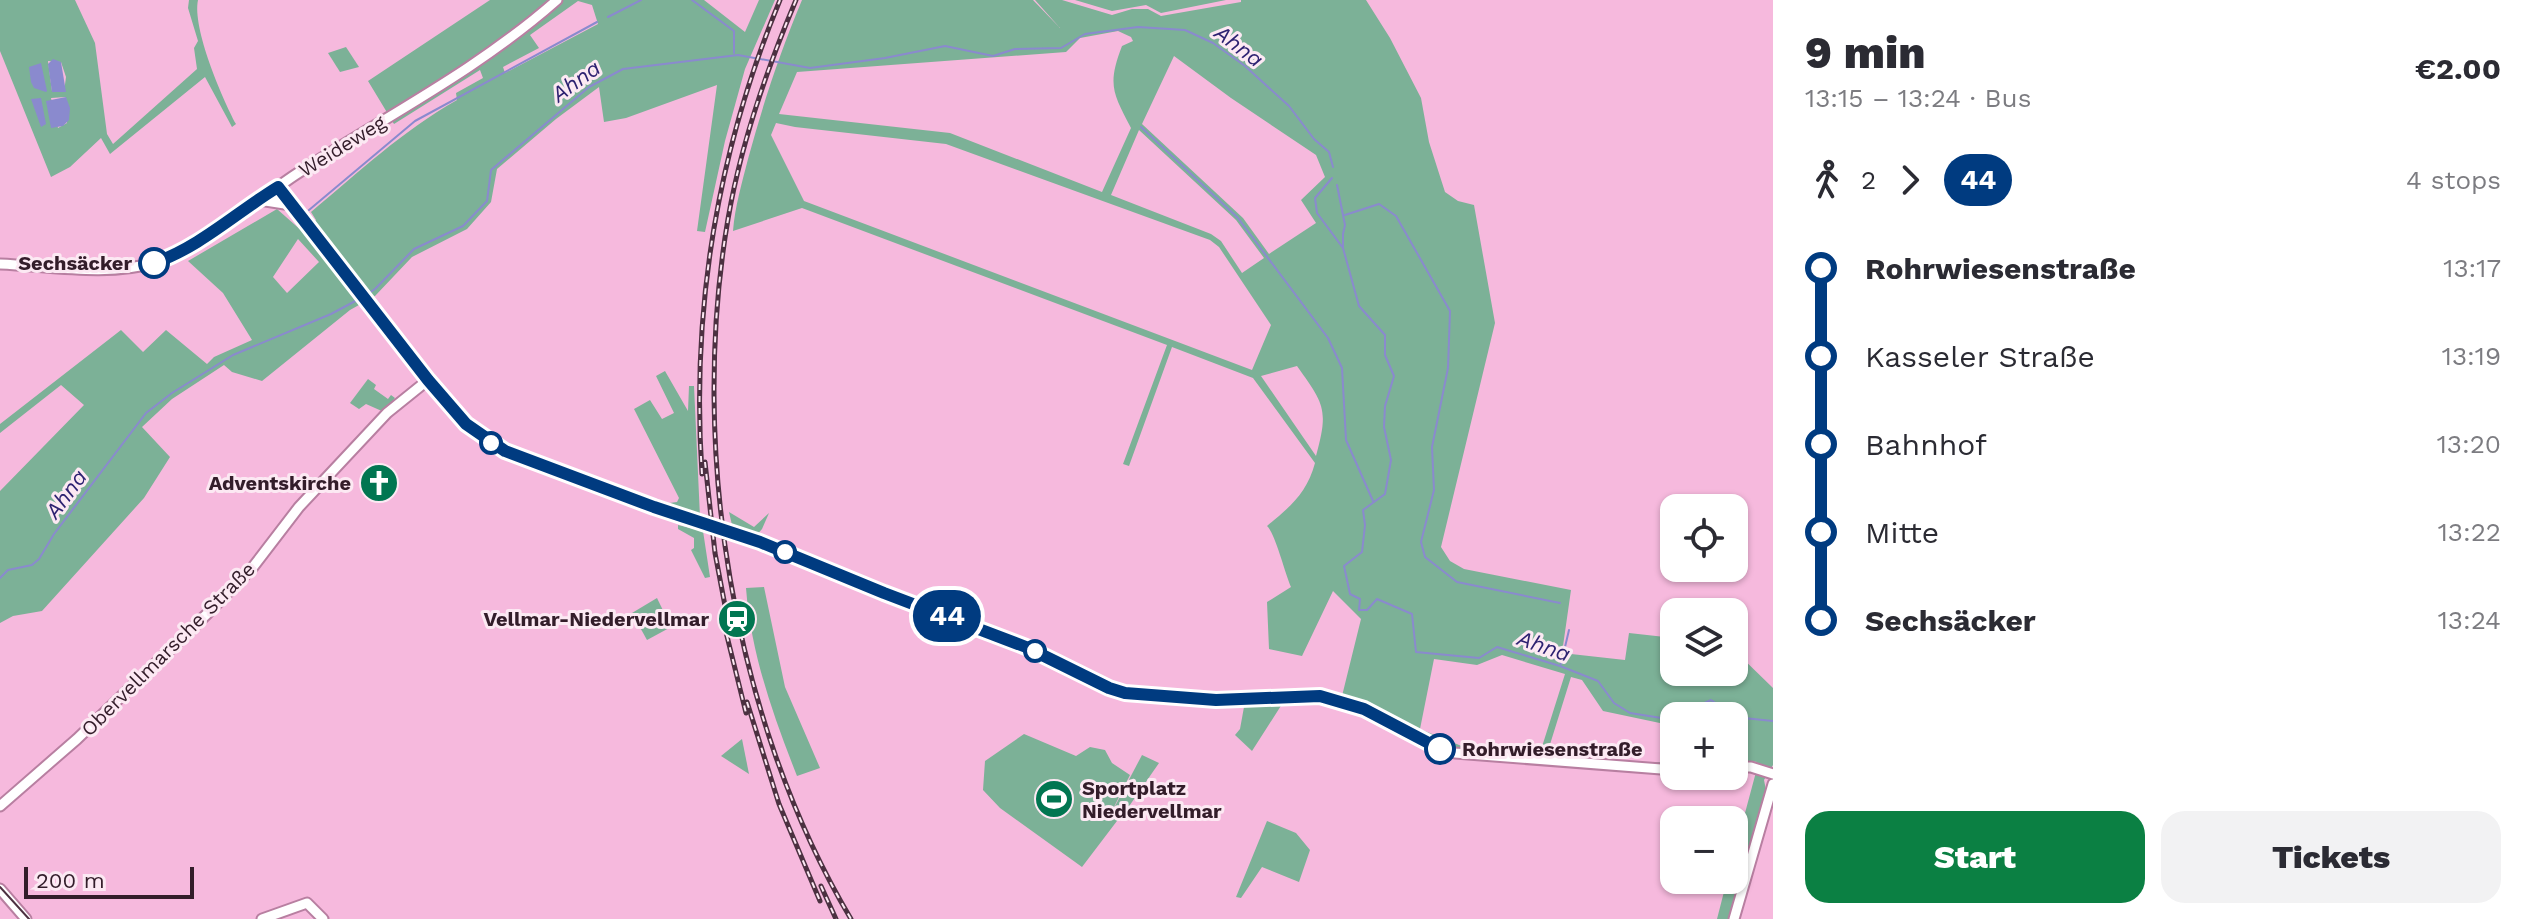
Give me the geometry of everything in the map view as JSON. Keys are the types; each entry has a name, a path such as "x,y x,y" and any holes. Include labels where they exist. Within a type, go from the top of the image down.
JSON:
{"main road":[{"name":"Weideweg","path":"0,264 92,270 154,263 179,252 522,31 557,0"},
{"path":"278,187 428,380 466,424 505,451 654,507 760,542 1026,647 1125,693 1249,700 1320,696 1351,704 1455,753 1660,769"},
{"path":"258,200 291,205"},
{"name":"Obervellmarsche Straße","path":"0,806 77,739 198,623 253,567 286,522 387,413 428,380"},
{"path":"1748,767 1773,774"},
{"path":"1734,919 1773,784"},
{"path":"0,889 26,919"},
{"path":"262,919 307,903 323,919"}],"green space":[{"path":"0,0 75,0 95,43 107,134 113,144 197,69 194,48 198,41 188,8 189,0 198,0 199,28 204,45 236,124 232,127 205,77 110,154 101,138 70,167 51,177 0,51","holes":["48,61 61,62 66,77 64,92 52,91","66,97 67,123 58,128 51,98"]},
{"path":"490,0 704,0 745,32 759,0 775,0 745,69 705,232 697,231 717,85 626,118 604,122 599,87 497,169 491,202 467,229 412,257 375,296 350,310 262,381 232,372 224,365 172,399 142,427 170,457 144,498 42,611 13,616 0,623 0,491 84,405 61,385 0,433 0,424 121,330 143,352 166,330 207,364 214,357 252,340 223,293 188,261 277,209 303,232 316,220 311,212 399,139 457,100 456,93 483,78 480,70 394,124 368,81","holes":["578,1 592,5 598,24 505,73 503,67 539,48 530,35","298,239 319,262 287,293 273,277"]},
{"path":"802,0 1033,0 1060,28 1035,0 1062,0 1112,15 1132,9 1148,9 1161,16 1241,0 1366,0 1421,98 1429,142 1445,192 1458,201 1474,205 1495,323 1441,547 1450,561 1464,569 1571,590 1562,653 1625,660 1629,633 1660,636 1660,686 1748,686 1748,664 1773,688 1773,765 1764,780 1766,790 1748,854 1747,806 1756,772 1748,763 1757,761 1748,762 1748,702 1660,702 1660,723 1603,711 1582,680 1571,677 1547,754 1636,763 1660,762 1660,765 1547,758 1546,754 1540,753 1539,757 1472,753 1432,740 1342,696 1361,619 1333,591 1302,656 1269,649 1267,602 1291,587 1267,526 1302,491 1315,463 1253,378 1172,347 1129,466 1123,464 1167,345 802,208 733,231 739,195 772,78","holes":["1118,31 1133,41 1122,46 1114,80 1116,97 1131,128 1102,192 950,133 779,114 797,72 1066,52 1080,38","1174,56 1316,155 1325,177 1301,200 1316,223 1269,254 1243,218 1142,124","776,123 946,144 1210,240 1219,247 1271,325 1252,370 804,201 771,135","1139,130 1236,220 1264,258 1242,273 1221,241 1211,234 1111,195","1297,366 1306,379 1322,408 1316,456 1261,376","1502,655 1565,674 1540,753 1464,747 1420,729 1434,659 1477,665"]},
{"path":"1075,0 1226,0 1161,13 1146,5 1112,11"},
{"path":"346,47 359,67 340,72 328,53"},
{"path":"665,371 688,411 689,386 694,386 700,517 662,504 677,502 679,498 634,409 650,400 662,419 674,413 656,376"},
{"path":"368,379 376,385 374,389 388,399 391,395 395,398 384,412 366,404 359,409 350,403"},
{"path":"729,512 754,527 769,513 756,536 741,532 732,525"},
{"path":"678,525 703,531 710,577 705,578 691,550 694,548 694,538 678,529"},
{"path":"764,587 785,687 820,768 797,776 772,707 753,637 746,588"},
{"path":"657,598 671,627 647,640 632,613"},
{"path":"1284,701 1252,751 1235,735 1240,729 1244,707"},
{"name":"Sportplatz Niedervellmar","path":"1024,734 1076,756 1090,747 1105,750 1112,763 1130,775 1113,809 1120,817 1082,867 1000,808 983,790 985,761"},
{"path":"742,739 749,774 721,756"},
{"path":"1142,755 1159,763 1123,815 1114,808"},
{"path":"1267,821 1296,833 1310,850 1299,882 1262,867 1241,898 1236,897"},
{"path":"1723,894 1737,894 1730,919 1717,919"}],"water":[{"path":"53,59 61,62 66,92 52,92 48,64"},
{"path":"41,63 46,92 34,88 31,82 29,67"},
{"path":"66,97 70,108 69,120 63,126 51,128 46,101"},
{"path":"41,98 46,124 41,127 31,99"}],"waterway":[{"path":"608,17 641,0"},
{"path":"692,0 734,31 734,53"},
{"path":"309,210 415,121 597,22"},
{"name":"Ahna","path":"366,295 414,249 463,226 487,201 491,170 589,87 623,69 738,55 810,68 945,46 993,56 1015,49 1061,48 1085,34 1138,27 1185,30 1213,43 1245,66 1289,106 1314,139 1329,152 1333,167"},
{"path":"1141,127 1238,218 1328,338 1342,368 1346,440 1373,501"},
{"name":"Ahna","path":"1332,178 1315,198 1317,213 1343,248"},
{"name":"Ahna","path":"1337,185 1345,225 1343,248 1359,306 1385,335 1385,355 1394,376 1385,406 1384,427 1391,460 1385,494 1363,510 1362,552 1344,566 1350,594 1360,599 1359,610 1367,610 1377,599 1412,614 1416,652 1479,658 1497,647 1598,681 1614,703 1630,713 1660,718"},
{"path":"1345,215 1379,204 1396,216 1450,311 1448,368 1432,447 1434,490 1421,542 1425,557 1457,582 1560,603"},
{"name":"Ahna","path":"0,578 8,570 32,565 39,559 54,534 146,413 233,355 331,314 361,298"},
{"path":"1561,664 1569,630"},
{"name":"Ahna","path":"1707,702 1714,702"},
{"name":"Ahna","path":"1748,718 1773,721"}],"tram line":[{"path":"0,887 29,919"}],"railway":[{"path":"702,474 701,352 713,232 740,115 780,0"},
{"path":"796,0 756,108 728,219 717,306 714,396 718,488 730,580 750,670 776,757 810,841 851,919"},
{"path":"705,462 715,553 730,632"},
{"path":"724,624 746,713"},
{"path":"747,702 779,804 820,901"},
{"path":"821,886 836,919"}],"bus line":[{"name":"44","path":"154,263 202,239 278,187 428,380 466,424 505,451 698,523 760,542 1026,647 1109,688 1125,693 1216,700 1320,696 1364,709 1440,749"}],"place":[{"name":"Sechsäcker","path":"154,263"},
{"name":"Adventskirche","path":"379,483"},
{"name":"Vellmar-Niedervellmar","path":"737,619"},
{"name":"Rohrwiesenstraße","path":"1440,749"},
{"name":"Sportplatz Niedervellmar","path":"1054,799"}]}
